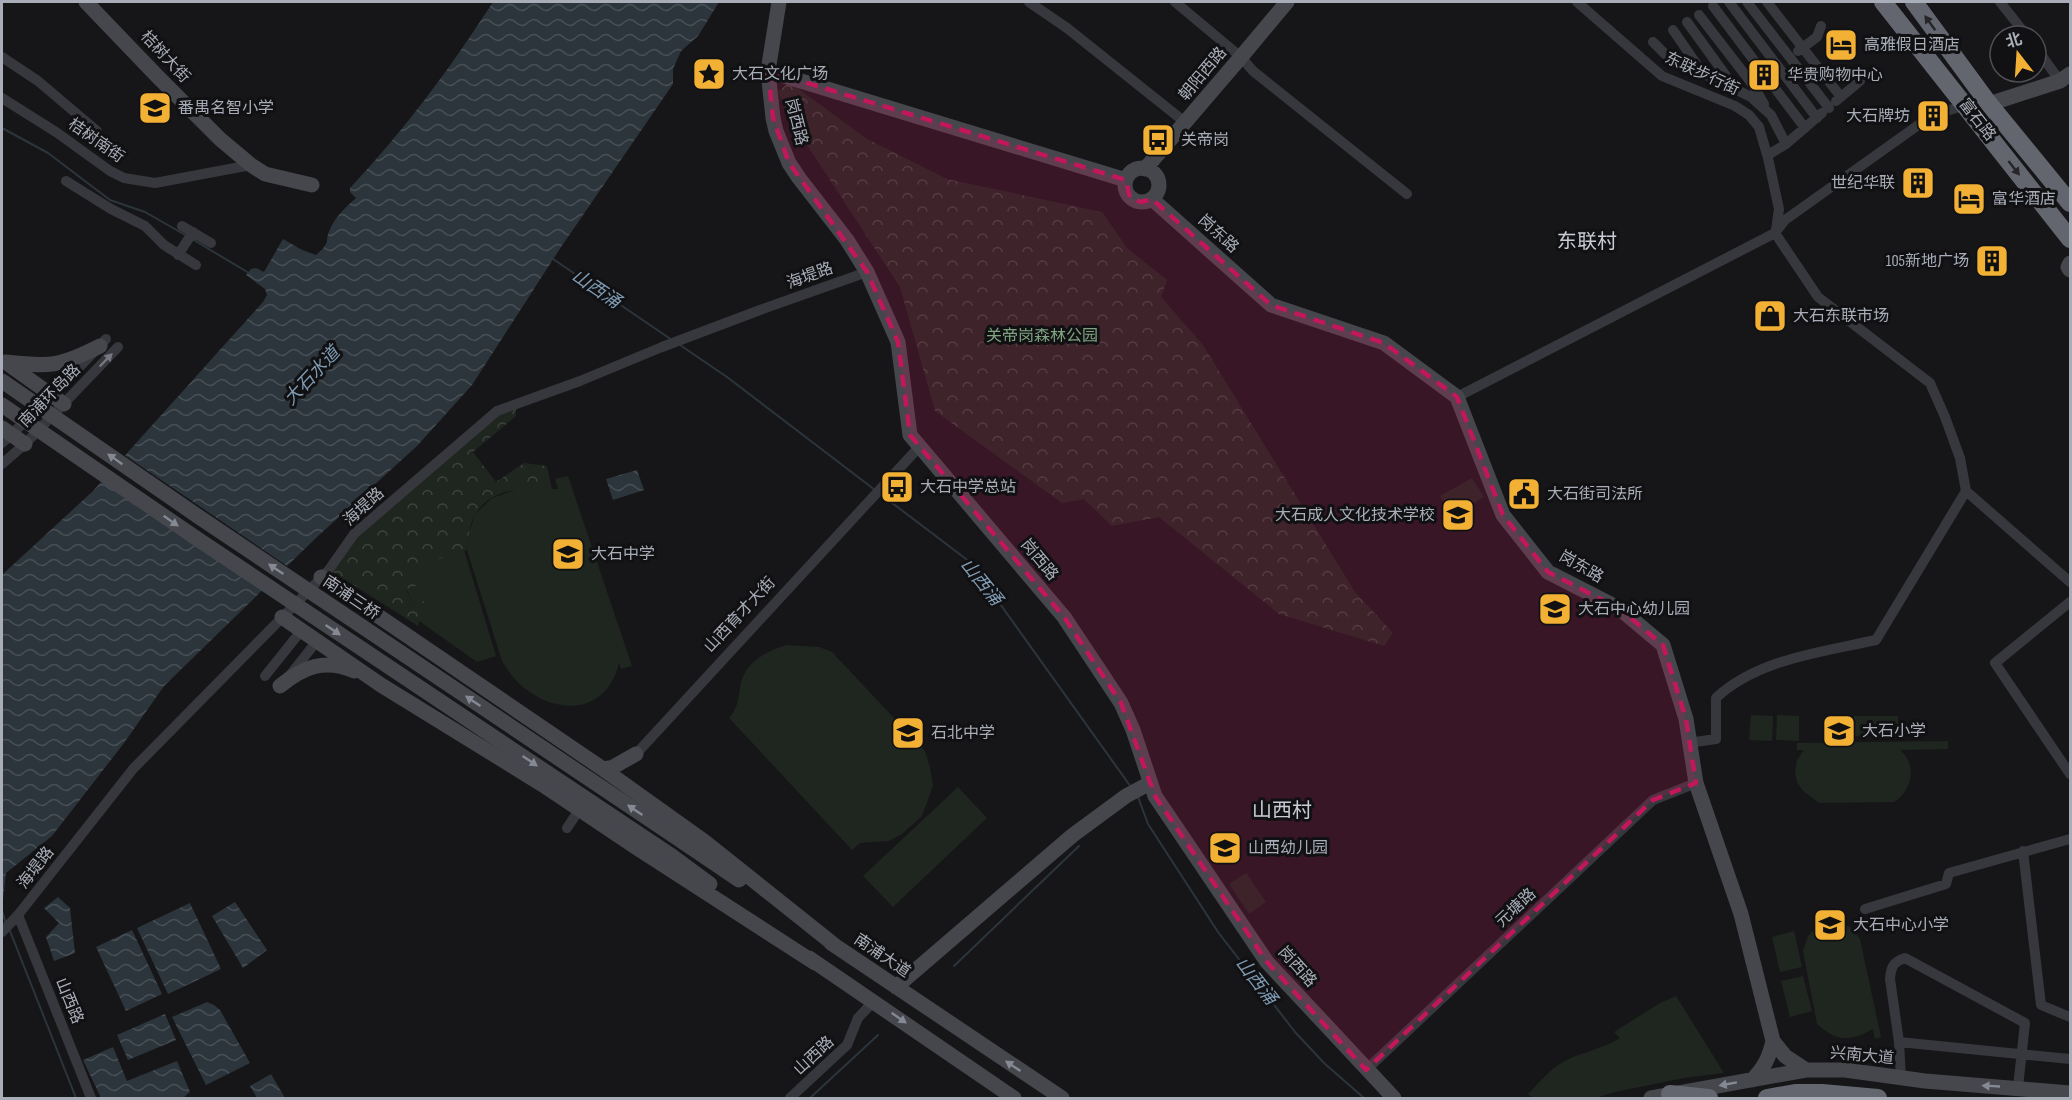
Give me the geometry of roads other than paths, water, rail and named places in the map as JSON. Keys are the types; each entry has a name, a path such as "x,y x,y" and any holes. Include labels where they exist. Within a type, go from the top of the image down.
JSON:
{"highway":[{"name":"富石路","path":"1914,2 1989,104 2070,203"},
{"name":"富石路","path":"1885,6 2070,239"},
{"path":"1767,1098 1822,1093 1878,1098"},
{"path":"1670,1094 1709,1098"}],"main road":[{"name":"桔树大街","path":"86,2 220,139 251,165 265,174 312,185"},
{"name":"岗西路","path":"779,2 768,71 773,118 789,163 847,240 867,272 898,342 910,435 1064,617 1121,703 1133,730 1145,785 1155,796 1267,962 1394,1098"},
{"name":"朝阳西路","path":"1145,169 1287,2"},
{"path":"768,71 1126,180"},
{"path":"1989,104 2065,78"},
{"path":"1145,169 1153,172 1158,189 1152,199 1141,202 1130,198 1125,188 1126,180 1135,170 1145,169"},
{"name":"岗东路","path":"1152,199 1271,305 1384,343 1457,397 1503,515 1548,572 1620,609 1663,645 1686,719 1696,783 1741,915 1773,1041"},
{"path":"2070,263 2068,267 2070,270"},
{"path":"3,360 31,365 54,365 76,358 103,342"},
{"path":"2,391 11,376 9,365 3,360"},
{"path":"3,360 58,400"},
{"name":"南浦三桥","path":"2,381 199,517 683,842"},
{"path":"2,405 196,538 672,856 815,963"},
{"path":"5,435 25,444"},
{"path":"321,577 603,769 704,841 837,947"},
{"path":"309,635 309,611 333,592 347,594"},
{"path":"282,617 381,684 543,785 815,963 1014,1098"},
{"path":"397,694 404,674 420,656 429,650"},
{"path":"280,686 294,675 327,664 340,665 381,684"},
{"path":"603,769 613,767 636,754"},
{"path":"630,790 636,754"},
{"path":"896,987 1073,835 1126,796 1145,785"},
{"name":"南浦大道","path":"683,842 1062,1098"},
{"path":"1773,1041 1785,1056 1806,1070"},
{"path":"1752,1080 1763,1069 1769,1058 1773,1041"},
{"name":"兴南大道","path":"1651,1098 1806,1070 1845,1070 1943,1083 2070,1093"}],"street":[{"path":"1029,2 1067,28 1186,123"},
{"path":"1175,2 1241,57 1253,71 1407,194"},
{"name":"东联步行街","path":"1577,2 1662,76 1735,106 1749,115 1759,127 1768,155 1779,209 1775,233"},
{"path":"1729,2 1817,118"},
{"path":"1748,2 1829,108"},
{"path":"1767,2 1841,97"},
{"path":"2001,2 2018,24"},
{"path":"1713,6 1805,128"},
{"path":"1699,15 1744,88"},
{"path":"1687,22 1744,88 1772,115 1786,144"},
{"path":"1653,42 1666,55 1703,74 1744,88 1765,76 1817,37 1821,26"},
{"path":"1673,30 1703,74"},
{"path":"2,57 38,81 97,131"},
{"path":"2048,60 2065,78"},
{"path":"1768,155 1786,144 1860,81"},
{"name":"桔树南街","path":"2,98 56,132 110,171 124,178 155,183 251,165"},
{"path":"1457,397 1775,233 1785,220 1930,116 1965,105"},
{"path":"66,181 111,209 145,226 164,245 196,265"},
{"path":"182,226 211,243"},
{"path":"178,255 193,232"},
{"path":"1775,233 1818,297 1929,383 1960,458 1966,491 2070,582"},
{"name":"海堤路","path":"2,932 18,915 133,769 321,577 354,534 497,411 580,381 662,347 867,272"},
{"name":"南浦环岛路","path":"2,464 25,444 103,342"},
{"name":"南浦环岛路","path":"5,435 58,400 118,347"},
{"name":"山西育才大街","path":"636,754 920,446"},
{"path":"1688,743 1716,739 1716,698 1728,687 1746,677 1797,657 1876,640 1966,491"},
{"path":"2070,602 1995,663 2070,774"},
{"path":"265,675 309,635 313,646 280,686"},
{"name":"元塘路","path":"1366,1070 1653,800 1696,783"},
{"path":"567,828 579,810"},
{"path":"1865,909 1946,884 1949,873 2070,839"},
{"path":"2023,851 2041,1005 2070,1017"},
{"name":"山西路","path":"18,915 92,1098"},
{"path":"1901,1078 1891,969 1896,961 1905,958 2025,1023 2018,1088"},
{"name":"山西路","path":"790,1098 847,1045 858,1018 873,1002"},
{"path":"1899,1042 2070,1059"}],"water":[{"name":"大石水道","path":"493,2 719,2 698,36 681,51 673,69 673,84 559,250 472,385 417,446 317,537 164,686 124,743 52,836 6,873 2,908 2,575 93,491 263,302 267,295 265,289 246,275 251,269 256,268 264,272 283,239 316,255 324,247 333,223 356,198 350,192 350,188 426,98"},
{"path":"637,470 644,490 613,500 606,479"},
{"path":"58,897 70,908 75,953 54,961 46,937 59,923 44,908"},
{"path":"235,902 267,950 243,968 212,916"},
{"path":"190,903 221,969 168,994 137,928"},
{"path":"132,930 162,994 126,1011 96,947"},
{"path":"207,1002 220,1010 250,1063 206,1085 172,1017"},
{"path":"165,1014 176,1040 128,1060 117,1035"},
{"path":"113,1047 127,1081 177,1061 190,1092 183,1098 101,1098 83,1060"},
{"path":"271,1074 285,1098 257,1098 250,1086"}],"waterway":[{"path":"2,128 48,153 110,200 145,212 187,236"},
{"path":"192,239 249,273"},
{"name":"山西涌","path":"553,259 672,340"},
{"name":"山西涌","path":"680,345 727,377 875,490"},
{"name":"山西涌","path":"879,493 970,562 1131,787"},
{"name":"山西涌","path":"1138,797 1148,824 1218,932 1295,1032 1324,1063 1364,1098"},
{"path":"954,966 1079,846"},
{"path":"2,911 6,923"},
{"path":"10,931 76,1098"},
{"path":"810,1098 878,1035"}],"place":[{"name":"高雅假日酒店","path":"1841,45"},
{"name":"大石文化广场","path":"709,74"},
{"name":"华贵购物中心","path":"1764,75"},
{"name":"番禺名智小学","path":"155,108"},
{"name":"大石牌坊","path":"1933,116"},
{"name":"关帝岗","path":"1158,140"},
{"name":"世纪华联","path":"1918,183"},
{"name":"富华酒店","path":"1969,199"},
{"name":"105新地广场","path":"1992,261"},
{"name":"大石东联市场","path":"1770,316"},
{"name":"大石中学总站","path":"897,487"},
{"name":"大石街司法所","path":"1524,494"},
{"name":"大石成人文化技术学校","path":"1458,515"},
{"name":"大石中学","path":"568,554"},
{"name":"大石中心幼儿园","path":"1555,609"},
{"name":"大石小学","path":"1839,731"},
{"name":"石北中学","path":"908,733"},
{"name":"山西幼儿园","path":"1225,848"},
{"name":"大石中心小学","path":"1830,925"}],"district":[{"name":"东联村","path":"1587,242"},
{"name":"山西村","path":"1282,811"}],"park label":[{"name":"关帝岗森林公园","path":"1042,336"}]}
